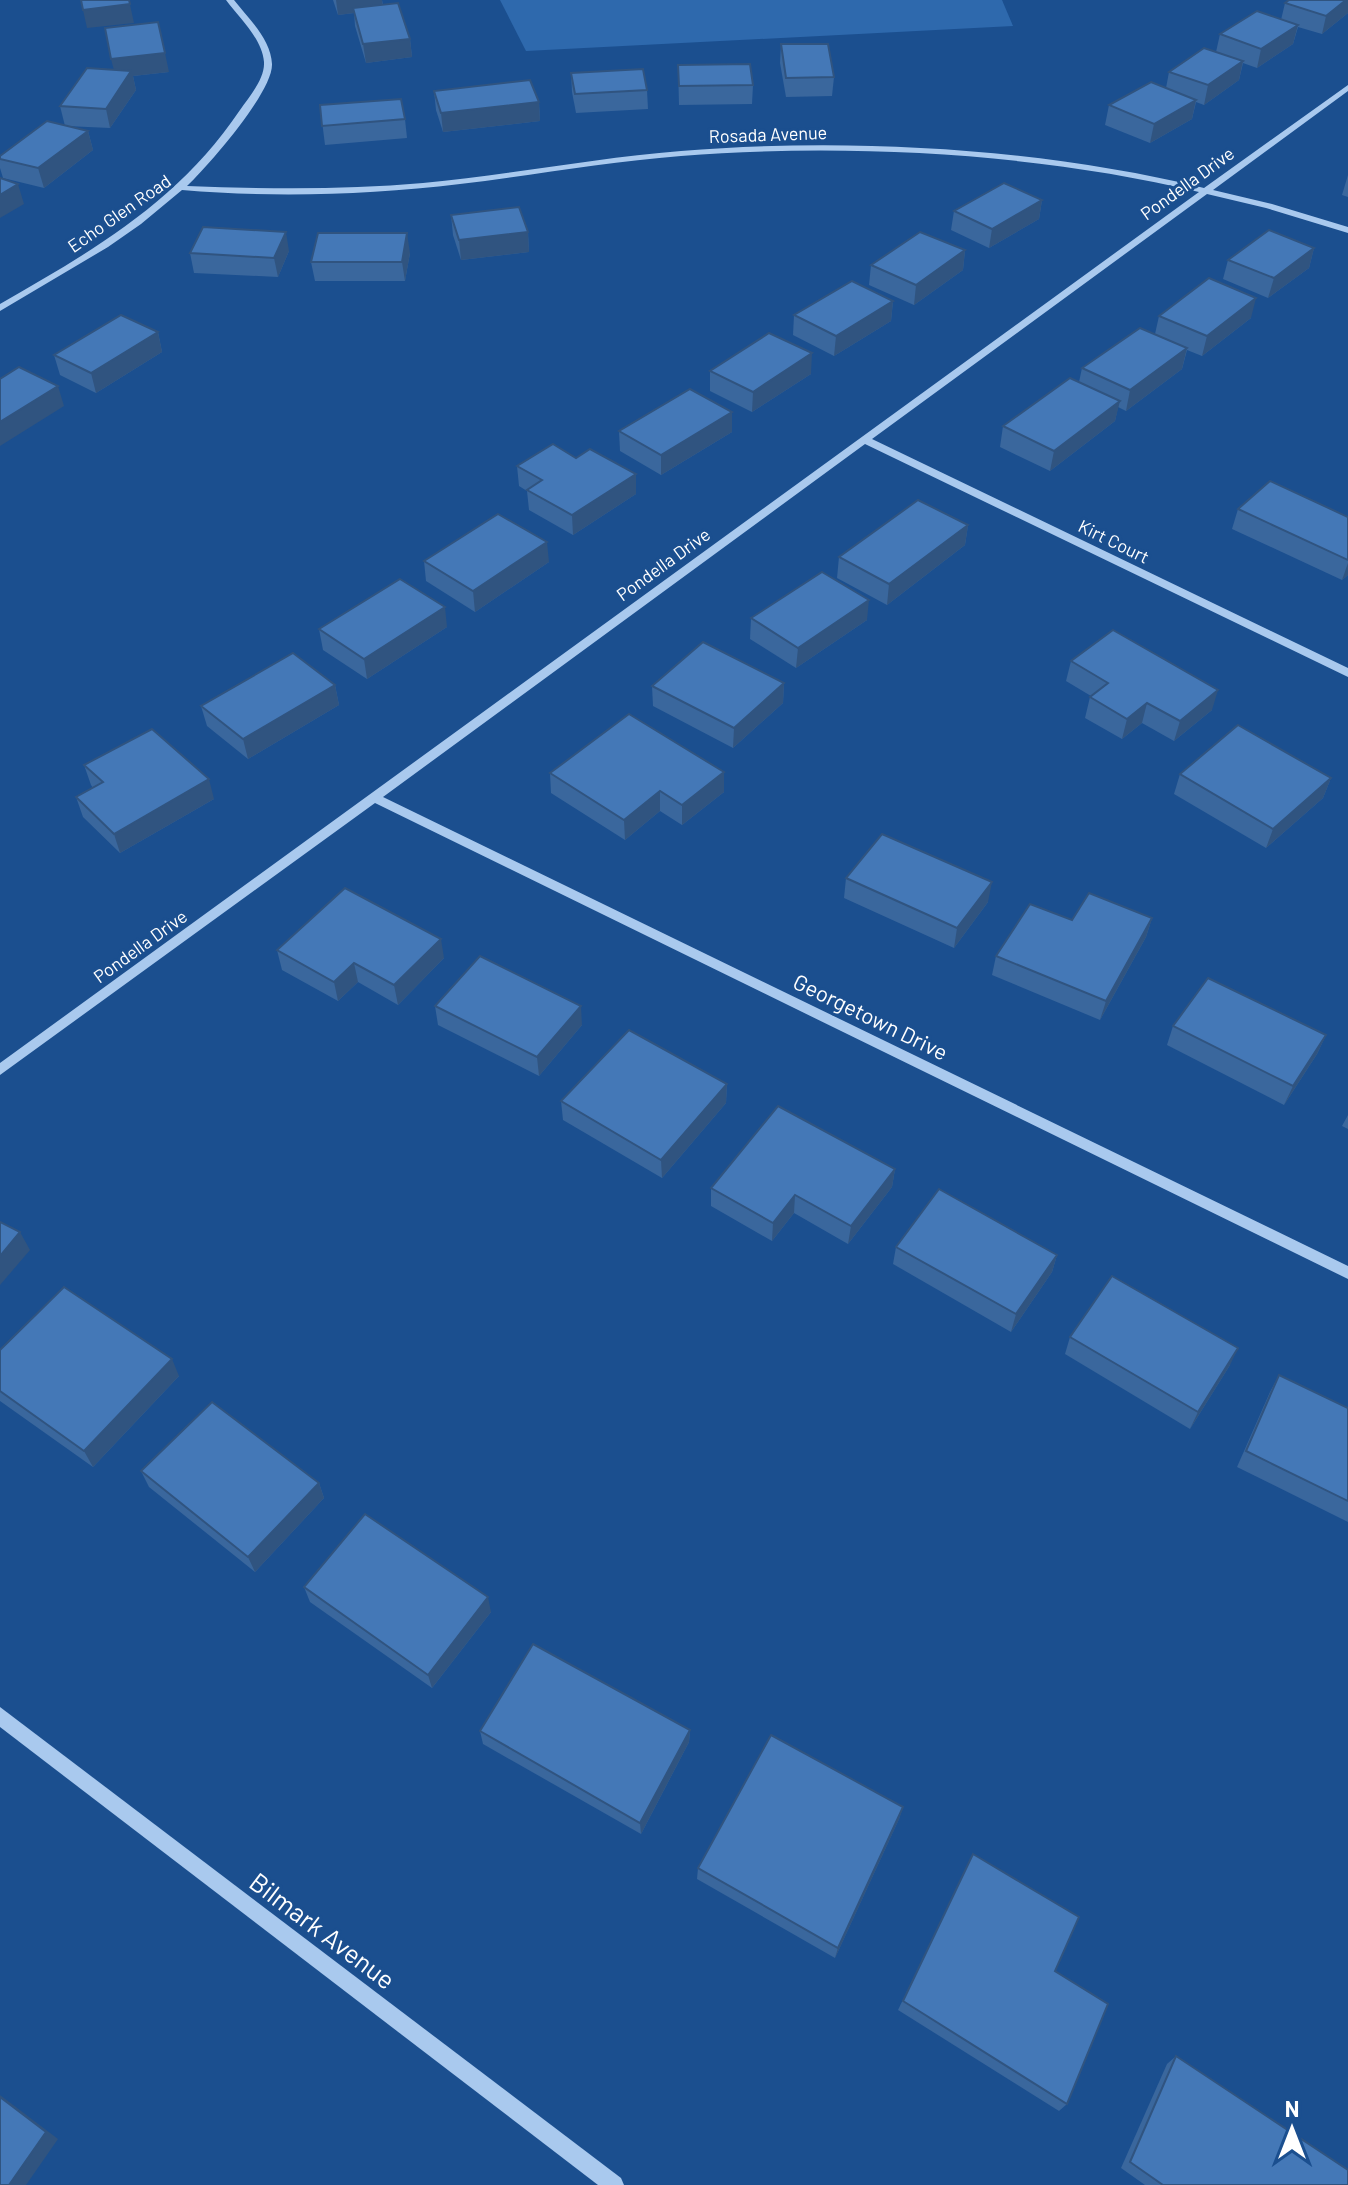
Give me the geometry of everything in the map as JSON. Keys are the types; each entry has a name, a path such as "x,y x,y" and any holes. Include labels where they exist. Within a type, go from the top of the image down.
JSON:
{"street":[{"name":"Echo Glen Road","path":"0,308 96,252 183,188 231,134 269,66 267,52 230,0"},
{"name":"Pondella Drive","path":"0,1070 1348,87"},
{"name":"Rosada Avenue","path":"183,188 315,191 424,186 682,153 807,147 970,155 1057,165 1208,191 1348,230"},
{"name":"Kirt Court","path":"865,440 1348,673"},
{"name":"Georgetown Drive","path":"375,798 1348,1273"},
{"name":"Bilmark Avenue","path":"0,1716 614,2185"}],"shaded area":[{"path":"500,0 1002,0 1013,26 526,51"}],"building":[{"path":"81,0 129,0 130,4 83,10"},
{"path":"1289,0 1346,0 1326,16 1285,3"},
{"path":"398,3 410,39 363,44 353,8"},
{"path":"1257,11 1298,25 1261,49 1220,34"},
{"path":"158,22 165,53 111,59 105,28"},
{"path":"781,44 828,44 834,77 786,78"},
{"path":"1204,48 1243,61 1208,85 1169,72"},
{"path":"750,64 753,85 679,86 678,65"},
{"path":"87,68 131,71 106,109 60,106"},
{"path":"643,69 647,90 575,94 571,73"},
{"path":"530,80 539,102 441,113 434,91"},
{"path":"1151,82 1196,100 1154,124 1109,105"},
{"path":"401,99 405,119 322,126 320,105"},
{"path":"47,121 88,131 38,168 0,159 0,156"},
{"path":"0,178 18,184 0,195"},
{"path":"1004,183 1042,200 992,229 954,211"},
{"path":"519,207 528,232 459,240 451,215"},
{"path":"203,227 286,232 274,258 190,253"},
{"path":"1269,230 1314,248 1274,278 1228,260"},
{"path":"920,232 965,250 916,285 871,265"},
{"path":"318,233 407,233 402,262 311,262"},
{"path":"1209,278 1256,298 1207,336 1159,316"},
{"path":"852,281 893,301 836,336 794,315"},
{"path":"121,315 158,332 91,373 54,355"},
{"path":"1140,328 1187,348 1130,390 1082,368"},
{"path":"769,333 812,353 753,392 710,371"},
{"path":"19,367 58,386 0,422 0,379"},
{"path":"1070,378 1120,401 1054,451 1003,426"},
{"path":"690,389 732,412 661,455 619,431"},
{"path":"553,444 576,458 590,449 636,474 572,515 527,490 542,480 517,466"},
{"path":"1270,481 1348,517 1348,560 1238,509"},
{"path":"918,500 968,525 889,584 839,557"},
{"path":"498,514 547,542 473,591 424,561"},
{"path":"822,572 869,600 798,648 751,618"},
{"path":"400,579 445,607 364,659 319,629"},
{"path":"1113,630 1218,690 1180,721 1147,703 1127,719 1090,697 1108,683 1071,661"},
{"path":"703,642 784,683 734,728 652,686"},
{"path":"293,653 335,685 243,739 201,706"},
{"path":"629,714 724,772 682,805 660,791 624,820 550,773"},
{"path":"1238,725 1331,778 1273,829 1180,774"},
{"path":"152,729 209,779 114,834 76,797 103,782 84,765"},
{"path":"882,834 992,882 957,928 846,878"},
{"path":"345,888 441,939 394,985 354,963 334,982 277,950"},
{"path":"1089,893 1152,918 1106,1001 996,956 1030,904 1072,920"},
{"path":"480,956 581,1006 537,1057 435,1006"},
{"path":"1208,978 1326,1035 1293,1086 1173,1026"},
{"path":"629,1030 727,1084 661,1160 561,1101"},
{"path":"778,1106 895,1169 851,1226 795,1195 773,1223 711,1188"},
{"path":"939,1189 1057,1255 1016,1314 896,1247"},
{"path":"0,1222 20,1232 0,1256"},
{"path":"1112,1276 1238,1348 1198,1412 1070,1337"},
{"path":"64,1287 172,1359 84,1451 0,1391 0,1350"},
{"path":"1279,1375 1348,1408 1348,1501 1246,1451"},
{"path":"212,1402 319,1483 248,1557 141,1471"},
{"path":"365,1514 488,1597 428,1675 304,1587"},
{"path":"533,1644 690,1730 640,1823 480,1731"},
{"path":"771,1735 903,1807 838,1948 698,1868"},
{"path":"973,1854 1079,1917 1055,1971 1108,2004 1067,2104 903,2001"},
{"path":"1176,2056 1348,2170 1348,2185 1163,2185 1130,2162"},
{"path":"0,2097 46,2132 9,2185 0,2185"}]}
